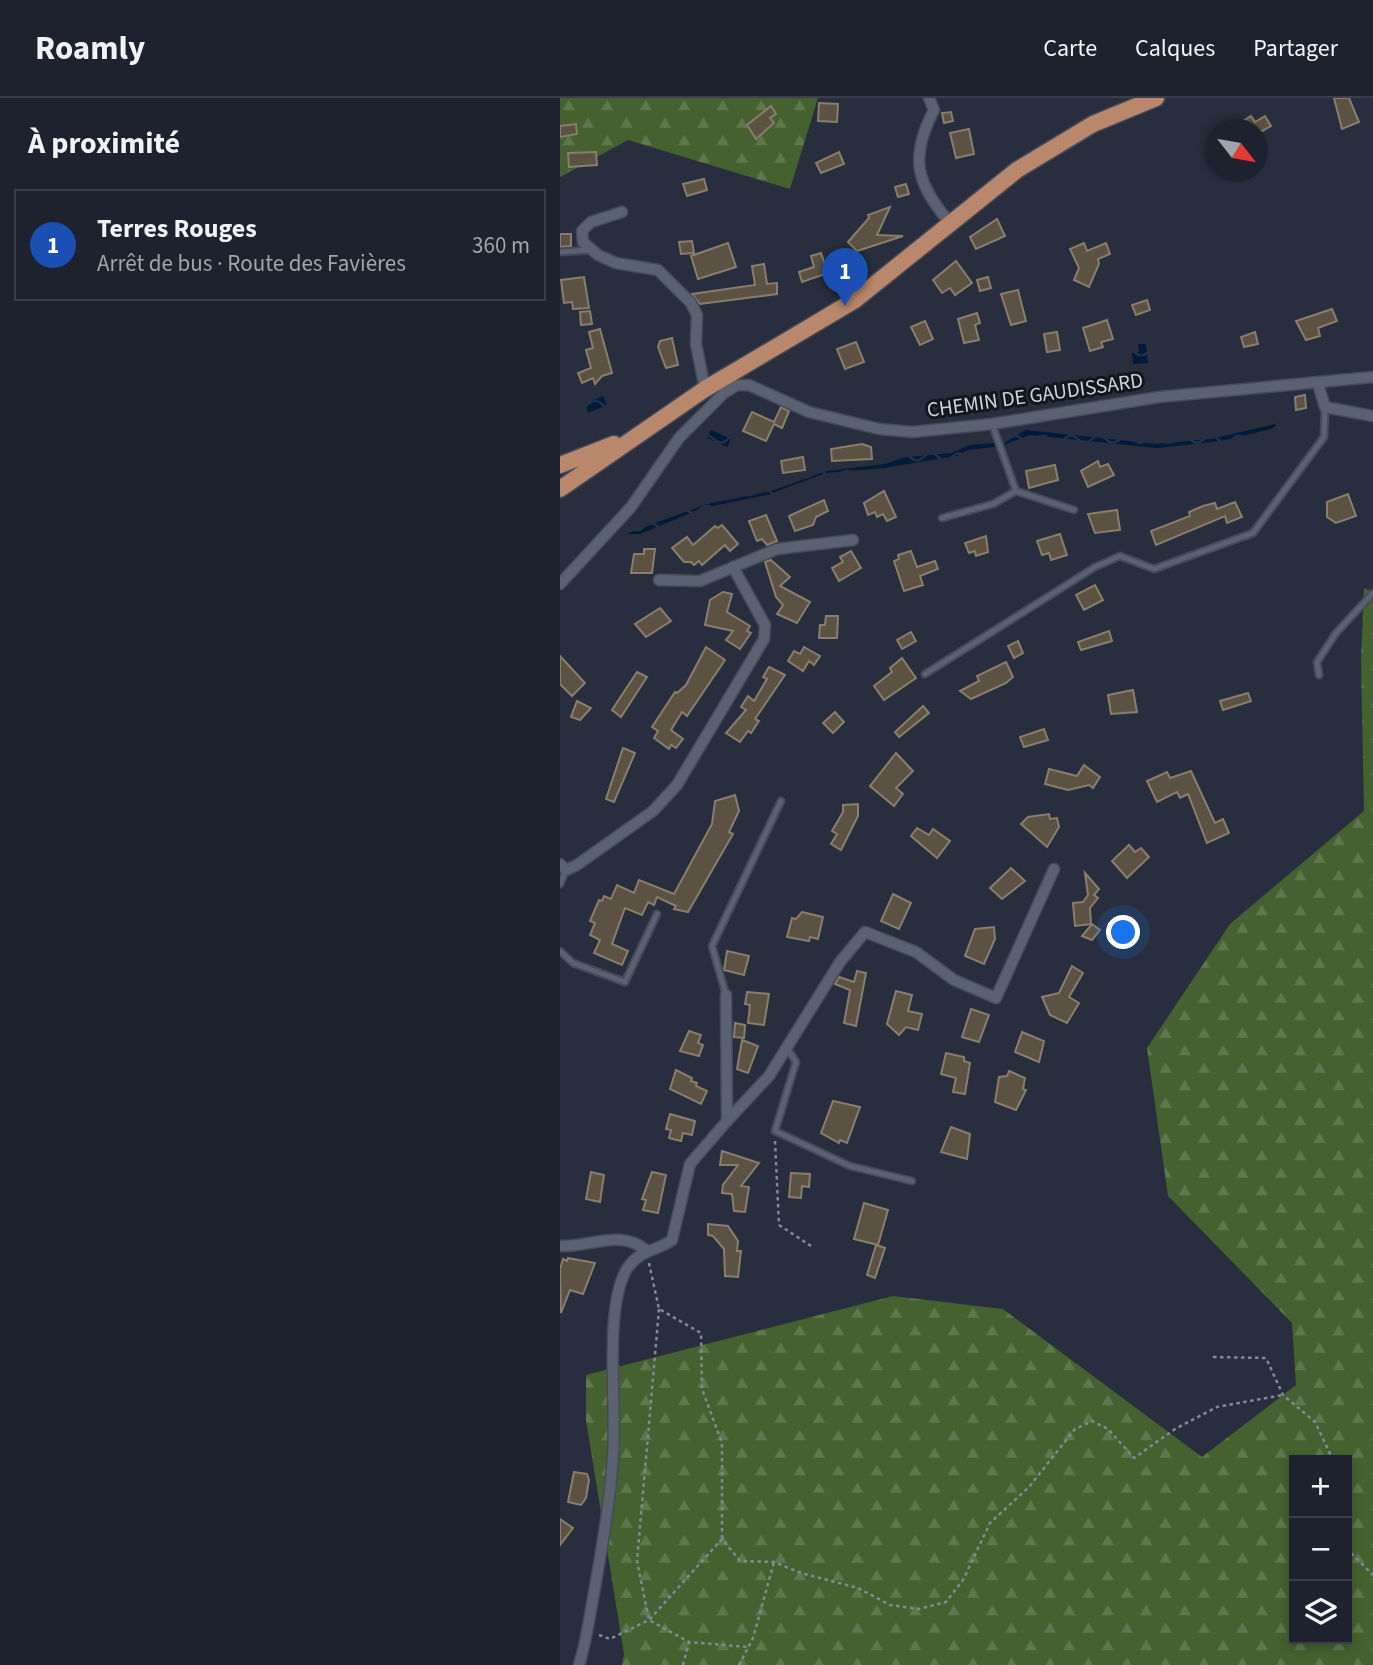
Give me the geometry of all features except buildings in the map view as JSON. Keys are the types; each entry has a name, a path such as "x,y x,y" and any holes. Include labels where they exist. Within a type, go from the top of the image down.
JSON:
{"main road":[{"path":"560,489 705,389 855,300 995,185 1048,150 1100,121 1156,98"},
{"path":"560,465 642,432"}],"street":[{"path":"929,98 934,110 922,131 918,167 929,198 950,223"},
{"path":"622,212 585,226 582,238 591,250 622,265 658,270 691,303 697,315 696,344 705,389"},
{"name":"CHEMIN DE GAUDISSARD","path":"560,584 631,507 679,438 724,393 737,386 749,385 808,412 879,429 912,432 992,424 1159,397 1373,377"},
{"path":"1318,384 1325,407 1373,416"},
{"path":"659,580 700,581 777,549 853,540"},
{"path":"563,867 578,865 653,811 677,785 704,736 751,664 764,639 765,625 733,567"},
{"path":"579,1665 590,1632 614,1454 614,1337 620,1288 628,1267 646,1250 660,1249 672,1240 690,1164 769,1076 839,961 865,932 916,952 954,981 996,998 1054,869"},
{"path":"726,995 727,1121"},
{"path":"560,1246 618,1238 636,1242 646,1250"}],"lane":[{"path":"560,252 591,250"},
{"path":"925,674 1094,567 1120,556 1154,569 1253,533 1324,437 1325,407"},
{"path":"992,424 1016,491"},
{"path":"942,518 993,504 1016,491 1074,510"},
{"path":"1319,675 1317,662 1329,642 1373,593"},
{"path":"726,995 712,946 781,800"},
{"path":"560,884 563,867"},
{"path":"560,951 573,963 625,982 657,914"},
{"path":"787,1048 796,1062 775,1131 850,1166 912,1181"}],"path":[{"path":"775,1131 779,1225 811,1246"},
{"path":"646,1250 659,1309 637,1561 649,1620 689,1642 748,1647"},
{"path":"659,1309 701,1333 702,1389 722,1443 722,1539 740,1561 774,1562 801,1573 858,1588 890,1605 919,1609 946,1602 964,1580 990,1523 1029,1487 1075,1429 1092,1421 1108,1429 1134,1458 1175,1429 1217,1407 1283,1395"},
{"path":"1213,1357 1266,1358 1283,1395 1315,1422 1331,1455"},
{"path":"590,1632 610,1639 649,1620 722,1539"},
{"path":"1352,1554 1373,1575"},
{"path":"739,1665 748,1647 774,1562"},
{"path":"683,1665 689,1642"}],"green space":[{"path":"560,98 818,98 790,189 628,140 560,177"},
{"path":"1364,588 1373,592 1373,1665 622,1665 624,1654 586,1420 586,1375 893,1296 1003,1309 1202,1457 1296,1385 1292,1323 1168,1196 1147,1048 1230,924 1364,811 1361,660"}],"water":[{"path":"1138,344 1146,344 1148,363 1133,364 1132,353 1139,352"},
{"path":"603,396 607,405 588,413 585,404"},
{"path":"1280,423 1271,429 1221,441 1157,448 1030,435 1001,446 968,450 956,456 884,468 826,473 767,495 703,508 640,534 626,534 707,504 771,491 827,471 885,464 906,457 951,453 970,445 1004,442 1026,430 1156,444 1211,439"},
{"path":"711,430 731,439 727,447 707,438"}],"place":[{"name":"Terres Rouges","path":"845,306"}]}
